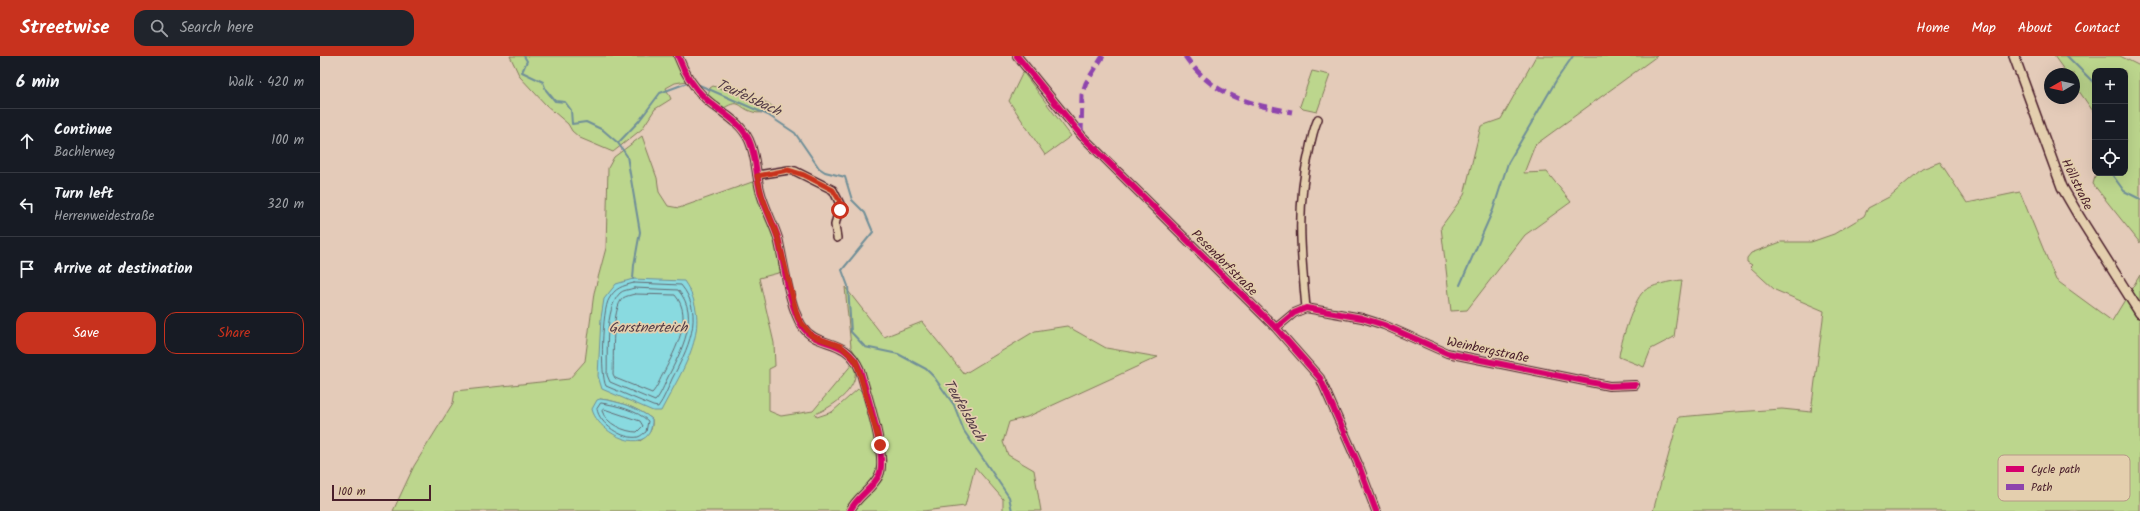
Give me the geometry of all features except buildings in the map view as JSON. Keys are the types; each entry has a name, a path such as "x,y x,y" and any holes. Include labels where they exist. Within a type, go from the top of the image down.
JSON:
{"street":[{"path":"678,56 694,87 706,99 734,121 745,133 753,150 762,196 778,238 798,318 812,336 847,350 856,361 863,381 880,445 882,467 876,481 850,511"},
{"name":"Pesendorfstraße","path":"1017,56 1082,136 1276,328 1320,378 1359,466 1376,511"},
{"name":"Höllstraße","path":"2014,56 2062,186 2080,218 2140,313"},
{"path":"1276,328 1294,313 1306,308 1299,234 1303,176 1314,127 1318,119"},
{"path":"757,176 788,170 833,190 840,204 835,224 837,238"},
{"name":"Weinbergstraße","path":"1306,308 1370,320 1446,353 1537,370 1609,386 1635,385"}],"green space":[{"path":"510,56 674,56 687,81 675,83 666,88 671,99 655,109 642,129 613,152 580,138 572,131 568,124 546,105 520,77"},
{"path":"1536,56 1657,56 1535,145 1524,173 1547,172 1571,202 1525,235 1467,310 1451,311 1441,227 1464,195 1481,126 1501,119"},
{"path":"2054,56 2120,56 2140,66 2140,243 2093,184 2095,176 2128,176 2128,68 2092,68 2092,110 2080,93 2080,68 2063,68"},
{"path":"1312,71 1330,75 1317,112 1303,109 1300,106"},
{"path":"1023,72 1071,136 1045,155 1009,101"},
{"path":"713,86 755,98 773,107 770,112 755,113 737,104 724,108 718,107 708,95 710,88"},
{"path":"642,136 657,178 659,192 668,206 679,208 755,181 774,239 782,272 759,278 774,343 775,366 769,369 769,411 781,416 813,411 853,363 855,372 851,387 838,401 815,414 817,417 832,412 858,389 862,391 872,424 878,462 876,472 869,485 850,502 845,511 393,511 414,466 453,403 455,391 569,379 585,361 594,293 606,248 608,168 614,157","holes":["600,399 634,408 652,419 652,427 648,434 640,441"]},
{"path":"1940,162 1967,203 2020,192 2056,280 2112,321 2140,275 2140,511 1653,511 1679,417 1782,409 1811,412 1824,311 1775,290 1750,267 1752,265 1747,262 1747,258 1751,253 1781,242 1811,242 1834,234 1864,216 1868,208 1889,197 1922,169"},
{"path":"1682,280 1674,337 1651,349 1644,367 1619,357 1628,323 1639,297 1643,292 1656,285"},
{"path":"845,287 884,337 922,322 964,374 1035,331 1067,326 1106,348 1158,357 1027,417 1009,422 1003,442 1008,455 1034,470 1041,511 1003,511 1003,499 975,467 965,506 923,511 854,511 882,480 886,460 863,366 851,347"}],"water":[{"name":"Garstnerteich","path":"633,279 684,281 693,298 697,314 696,331 692,347 686,363 661,411 653,411 602,389 598,376 601,318 604,299 616,284"},
{"path":"597,400 614,401 646,415 652,419 650,431 644,438 635,441 625,439 614,434 596,419 592,409"}],"waterway":[{"name":"Teufelsbach","path":"524,56 527,61 522,72 543,82 546,90 555,101 565,102 571,110 572,124 586,122 603,130 618,143 627,156 640,232 633,279"},
{"path":"1460,285 1493,210 1508,163 1557,79 1573,56"},
{"path":"2067,56 2092,81"},
{"name":"Teufelsbach","path":"618,143 639,121 660,93 687,83"},
{"name":"Teufelsbach","path":"697,84 768,115 795,133 819,168 825,172 845,177 852,200 865,213 873,232 842,270 848,286 851,332 865,347 898,354 926,369 934,377 954,405 964,431 1009,497 1012,511"},
{"path":"2113,176 2124,191 2140,199"}],"marked path":[{"path":"1081,134 1082,95 1086,83 1103,56"},
{"path":"1185,56 1207,80 1232,96 1245,101 1292,112"}],"cycle path":[{"path":"678,56 683,68 697,89 711,104 735,122 749,140 762,196 778,238 787,284 797,318 808,333 847,352 854,359 860,370 879,439 881,466 876,480 850,511"},
{"path":"1017,56 1082,136 1276,328 1320,378 1359,466 1376,511"},
{"path":"1276,328 1294,313 1306,308 1362,318 1384,325 1447,353 1609,386 1635,385"}],"route":[{"path":"840,210 839,200 833,190 804,175 788,170 757,176 762,196 778,238 798,318 802,326 812,336 841,346 847,350 856,361 860,370 880,445"}]}
